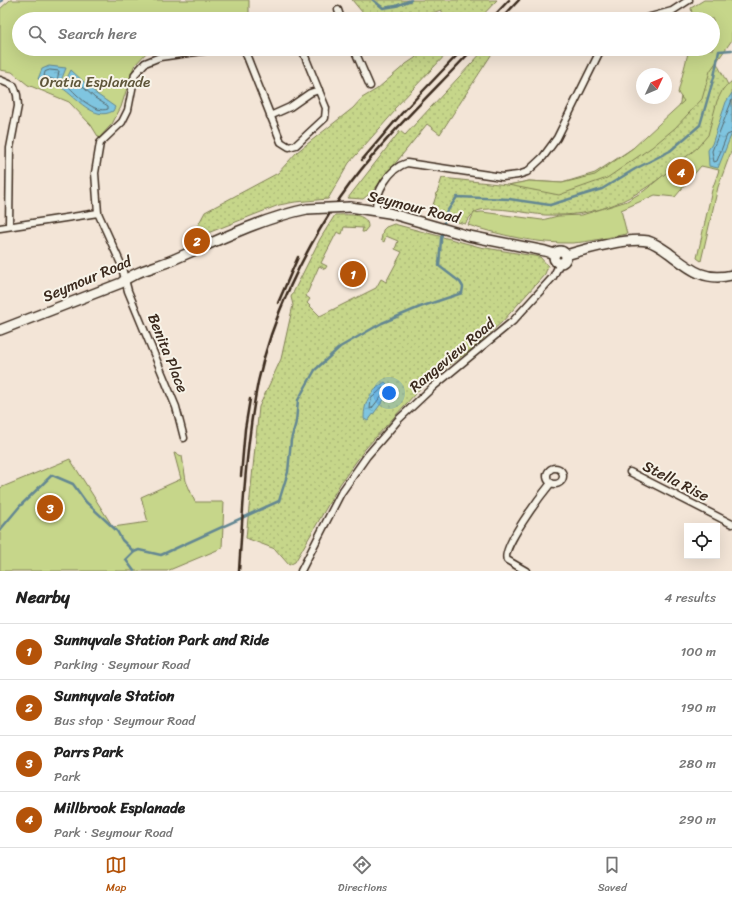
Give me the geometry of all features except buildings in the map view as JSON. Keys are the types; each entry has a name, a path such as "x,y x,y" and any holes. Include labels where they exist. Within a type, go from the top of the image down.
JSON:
{"main road":[{"name":"Seymour Road","path":"0,330 107,289 132,275 243,230 282,215 307,209 350,207 376,210 447,231 555,254"},
{"path":"566,255 611,244 643,240 660,247 701,274 712,277 732,275"},
{"path":"560,250 566,255 566,260 560,263 555,259 555,254 560,250"}],"street":[{"path":"668,12 689,0"},
{"path":"0,228 98,213 95,173 100,143 122,122 128,110 135,74 145,63 167,56"},
{"path":"247,56 281,142 289,147 296,145 325,118 326,108 305,56"},
{"path":"357,56 370,86"},
{"path":"376,210 377,196 382,187 395,170 407,163 502,178 527,172 543,157 561,132 598,56"},
{"path":"0,80 14,86 18,94 18,106 10,148 9,226"},
{"path":"270,116 290,107 310,93 319,90"},
{"name":"Benita Place","path":"98,213 122,264 128,291 176,407 184,438"},
{"name":"Rangeview Road","path":"301,571 341,493 367,456 399,419 432,387 514,321 557,272 560,263"},
{"name":"Stella Rise","path":"630,472 732,524"},
{"path":"526,571 507,560 506,554 525,518 551,483"}],"green space":[{"name":"Oratia Esplanade","path":"10,0 249,0 249,12 12,12 12,56 143,56 134,66 121,107 112,124 99,138 91,125 69,102 28,85 12,72 0,70 0,9"},
{"path":"352,0 497,0 486,12 442,12 441,10 435,12 362,12"},
{"path":"704,0 732,0 732,40 710,71 702,99 675,128 652,147 607,178 559,195 508,185 529,181 562,183 595,175 633,148 684,101 678,93 687,56 720,56 720,12 692,12 691,8"},
{"path":"417,56 444,56 394,109 395,111 349,163 328,199 279,205 190,240 205,212 278,173 297,152 353,108 362,98 377,89"},
{"path":"478,56 490,56 440,134 427,124 373,191 363,199 348,198 400,131 405,135"},
{"path":"707,56 715,56 728,85 712,131 706,142 694,154 659,179 630,197 599,209 565,215 545,215 499,209 481,210 475,212 465,224 439,217 431,211 442,178 508,185 529,181 562,183 595,173 677,119 683,85"},
{"path":"732,81 732,149 718,187 701,261 697,258 712,190 719,170 701,166 675,197 655,195 621,210 627,234 586,242 559,243 519,238 468,225 474,213 482,212 542,220 558,216 582,215 627,201 644,191 697,148 708,135 717,101 723,89"},
{"path":"335,215 356,215 367,222 368,227 364,232 362,232 363,228 344,227 342,234 337,232 321,263 327,266 325,269 319,266 306,296 310,299 307,303 320,316 376,288 381,279 386,282 402,252 395,249 398,241 386,236 384,242 381,240 383,230 394,224 480,247 540,257 548,266 545,274 502,322 472,349 426,382 365,449 340,484 295,562 289,565 275,549 246,538 259,407 281,359 293,305 291,297 320,239"},
{"path":"174,453 182,456 186,481 195,502 224,502 222,548 167,571 0,571 0,488 70,459 113,527 148,522 141,497 181,479"}],"water":[{"path":"49,66 66,68 59,86 38,79 42,69"},
{"path":"71,70 98,95 115,107 113,111 106,114 92,111 62,88"},
{"path":"732,93 732,133 718,168 709,166 708,150 712,144 726,102"},
{"path":"385,382 392,389 368,421 364,419 365,407 369,398 375,389"}],"waterway":[{"path":"373,0 383,8 396,6 411,0"},
{"path":"720,51 732,50"},
{"path":"134,571 126,560 134,552 139,550 161,555 279,501 288,472 291,440 296,422 298,400 315,370 340,347 382,323 420,307 462,293 463,287 460,282 439,266 441,239 446,213 457,197 509,199 550,205 602,189 635,169 670,151 700,125 714,77 718,56"},
{"path":"0,530 20,506 52,475 73,484 86,502 117,531 122,540 134,552"}],"railway":[{"path":"498,12 509,0"},
{"path":"508,12 519,0"},
{"path":"362,160 402,113 456,56"},
{"path":"239,571 248,452 258,382 272,333 290,286 326,219 370,158 466,56"},
{"path":"278,303 298,257"},
{"path":"241,476 245,429 250,399"}],"place":[{"name":"Millbrook Esplanade","path":"681,172"},
{"name":"Sunnyvale Station","path":"197,241"},
{"name":"Sunnyvale Station Park and Ride","path":"353,274"},
{"name":"Parrs Park","path":"50,508"}]}
